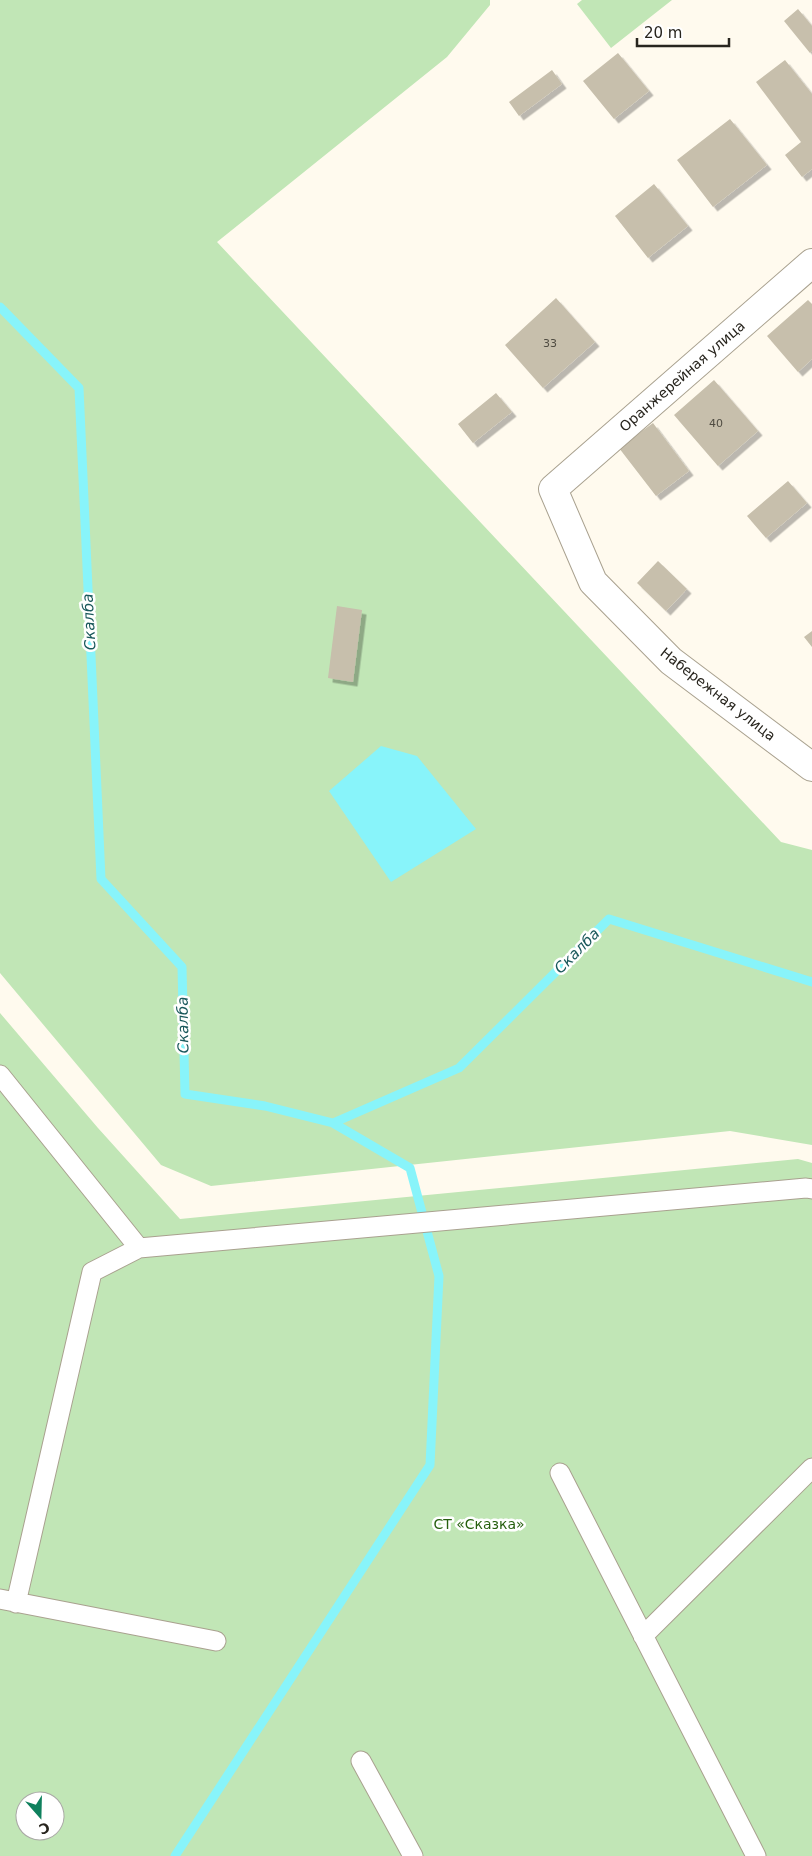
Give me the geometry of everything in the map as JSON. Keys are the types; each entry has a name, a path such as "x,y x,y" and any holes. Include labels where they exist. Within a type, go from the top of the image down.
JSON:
{"street":[{"name":"Оранжерейная улица","path":"553,489 812,263"},
{"name":"Набережная улица","path":"553,489 593,582 671,661 812,768"}],"lane":[{"path":"0,1075 139,1248"},
{"path":"216,1641 8,1601 92,1272 139,1248 806,1188 812,1189"},
{"path":"644,1636 812,1468"},
{"path":"560,1473 756,1856"},
{"path":"361,1761 412,1856"}],"green space":[{"path":"0,0 490,0 490,5 447,57 217,242 781,842 812,850 812,1145 730,1131 211,1186 161,1165 0,973"},
{"path":"582,0 672,0 611,48 577,4"},
{"name":"СТ «Сказка»","path":"0,1013 98,1128 180,1219 798,1159 812,1163 812,1856 0,1856"}],"water":[{"path":"381,746 417,756 476,829 391,882 329,791"}],"building":[{"path":"798,9 812,26 812,51 810,53 784,21"},
{"path":"618,53 649,91 614,119 583,81"},
{"path":"785,60 812,94 812,169 802,177 785,155 801,142 756,82"},
{"path":"552,70 562,84 519,116 509,102"},
{"path":"730,119 767,165 713,207 677,160"},
{"path":"654,184 688,226 648,258 615,216"},
{"path":"556,298 595,342 543,388 505,345"},
{"path":"808,300 812,304 812,359 798,372 767,336"},
{"path":"714,380 758,431 718,466 674,415"},
{"path":"496,393 512,412 473,443 458,424"},
{"path":"653,423 689,471 656,496 619,448"},
{"path":"788,481 807,503 766,538 747,516"},
{"path":"658,561 687,589 666,611 637,583"},
{"path":"337,606 362,610 353,682 328,678"},
{"path":"812,631 812,647 804,637"}],"waterway":[{"name":"Скалба","path":"0,307 79,388 101,879 182,967 185,1094 265,1106 333,1123 459,1068 609,919 812,982"},
{"path":"175,1856 430,1465 439,1276 410,1168 333,1123"}]}
